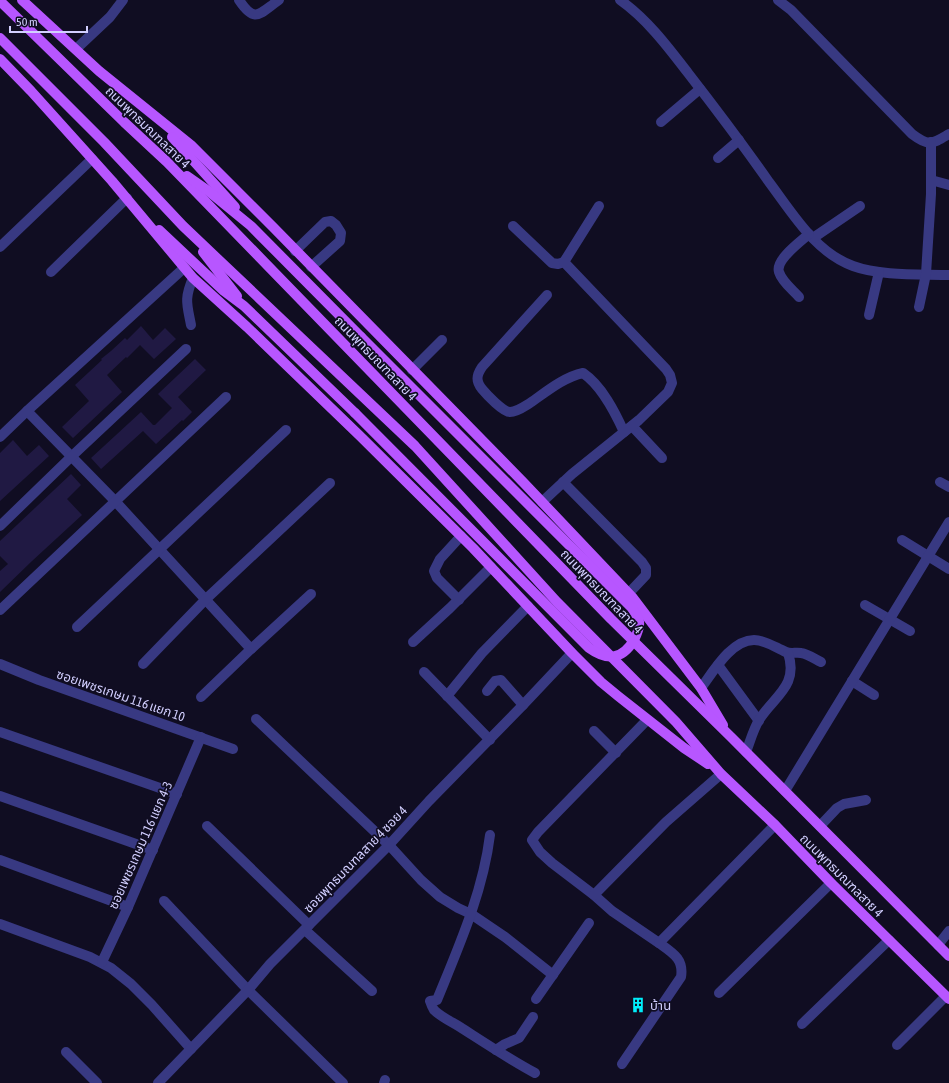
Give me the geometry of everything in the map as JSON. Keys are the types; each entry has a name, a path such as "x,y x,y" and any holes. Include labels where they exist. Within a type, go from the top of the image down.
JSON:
{"main road":[{"name":"ถนนพุทธมณฑลสาย 4","path":"0,1 167,162 616,624 731,736 949,956"},
{"name":"ถนนพุทธมณฑลสาย 4","path":"28,2 99,71 192,146 542,502 629,593 701,688 731,736"},
{"name":"ถนนพุทธมณฑลสาย 4","path":"0,38 104,142 183,226 415,446 556,602 676,722 719,772 775,825 831,883 948,998"},
{"name":"ถนนพุทธมณฑลสาย 4","path":"0,58 92,159 193,278 247,327 342,418 461,536 572,653 618,696 684,748 719,772"},
{"path":"139,214 162,232 224,291 244,306 355,413 589,648 598,655 618,656 630,646 636,637 639,622 632,608 251,226 215,183 150,113"},
{"path":"167,162 207,190 251,226"},
{"path":"183,226 244,306"}],"street":[{"path":"76,49 110,17 123,0"},
{"path":"239,0 246,11 251,14 258,14 279,0"},
{"path":"620,0 663,40 739,140 798,222 819,245 834,258 854,267 879,272 949,275"},
{"path":"778,0 791,10 912,134 922,142 928,143 937,141 949,134"},
{"path":"661,122 700,89"},
{"path":"718,158 739,140"},
{"path":"919,307 926,274 931,180 931,142"},
{"path":"0,247 92,159"},
{"path":"931,180 949,185"},
{"path":"51,272 126,198"},
{"path":"513,226 552,263 558,264 564,262 599,206"},
{"path":"799,297 778,271 780,262 785,255 811,236 860,206"},
{"path":"295,251 325,222 331,221 336,225 342,233 340,241 311,267"},
{"path":"542,502 563,482 632,426 668,392 672,383 670,375 564,262"},
{"path":"0,437 27,410 184,268"},
{"path":"869,315 879,272"},
{"path":"191,325 186,301 187,290 193,278"},
{"path":"547,295 477,374 477,381 482,390 503,410 511,412 521,408 572,377 584,373 591,378 614,411 624,432"},
{"path":"412,370 442,340"},
{"path":"0,526 186,349"},
{"path":"0,610 226,397"},
{"path":"27,410 206,599 251,649"},
{"path":"632,426 662,458"},
{"path":"77,627 286,430"},
{"path":"563,482 642,562 646,568 646,575 629,593"},
{"path":"143,664 206,599 330,483"},
{"path":"785,791 949,522"},
{"path":"459,600 437,578 434,571 440,559 461,536"},
{"path":"902,540 949,569"},
{"path":"413,642 459,600 491,567"},
{"path":"201,697 311,594"},
{"path":"865,605 910,631"},
{"path":"448,696 482,653 528,606"},
{"path":"701,688 729,652 741,644 754,640 773,645 788,653 800,653 821,662"},
{"name":"ซอยพุทธมณฑลสาย 4 ซอย 4","path":"158,1083 248,990 270,964 389,845 429,801 490,740 572,653"},
{"path":"746,752 759,720 786,686 792,664 788,653"},
{"name":"ซอยเพชรเกษม 116 แยก 10","path":"0,664 39,680 233,749"},
{"path":"718,665 759,720"},
{"path":"424,672 490,740"},
{"path":"487,691 495,681 501,680 523,705"},
{"path":"852,681 874,695"},
{"path":"256,719 389,845 420,880 440,897 471,914 505,937 553,975"},
{"path":"622,1064 681,978 681,963 676,956 612,911 594,895 552,863 540,852 532,840 538,832 648,720"},
{"path":"594,731 616,753"},
{"path":"0,732 177,794"},
{"name":"ซอยเพชรเกษม 116 แยก 4-3","path":"102,962 128,907 201,737"},
{"path":"594,895 666,822 719,772"},
{"path":"0,796 153,850"},
{"path":"820,826 837,808 844,804 866,800"},
{"path":"659,943 775,825"},
{"path":"207,826 372,991"},
{"path":"490,835 488,855 471,914 437,1000 430,1001 433,1009 441,1015 535,1073"},
{"path":"0,860 128,907"},
{"path":"720,993 831,883"},
{"path":"164,901 248,990 343,1083"},
{"path":"536,1000 589,923"},
{"path":"0,924 102,962 131,984 191,1049"},
{"path":"938,945 949,931"},
{"path":"802,1024 889,940"},
{"path":"896,1046 948,998"},
{"path":"496,1050 519,1038 533,1017"},
{"path":"66,1052 97,1083"}],"building":[{"path":"141,326 153,340 165,328 176,339 154,359 140,345 107,375 122,392 73,438 62,427 89,401 75,385 102,360 101,359 125,338 127,340"},
{"path":"195,359 206,370 178,397 192,412 156,444 143,431 101,469 91,458 141,412 153,425 155,425 172,408 158,394"},
{"path":"13,440 27,456 39,445 49,456 0,501 0,453"},
{"path":"71,474 81,485 67,499 82,515 0,592 0,571 8,564 0,556 0,541"}],"place":[{"name":"บ้าน","path":"638,1005"}]}
